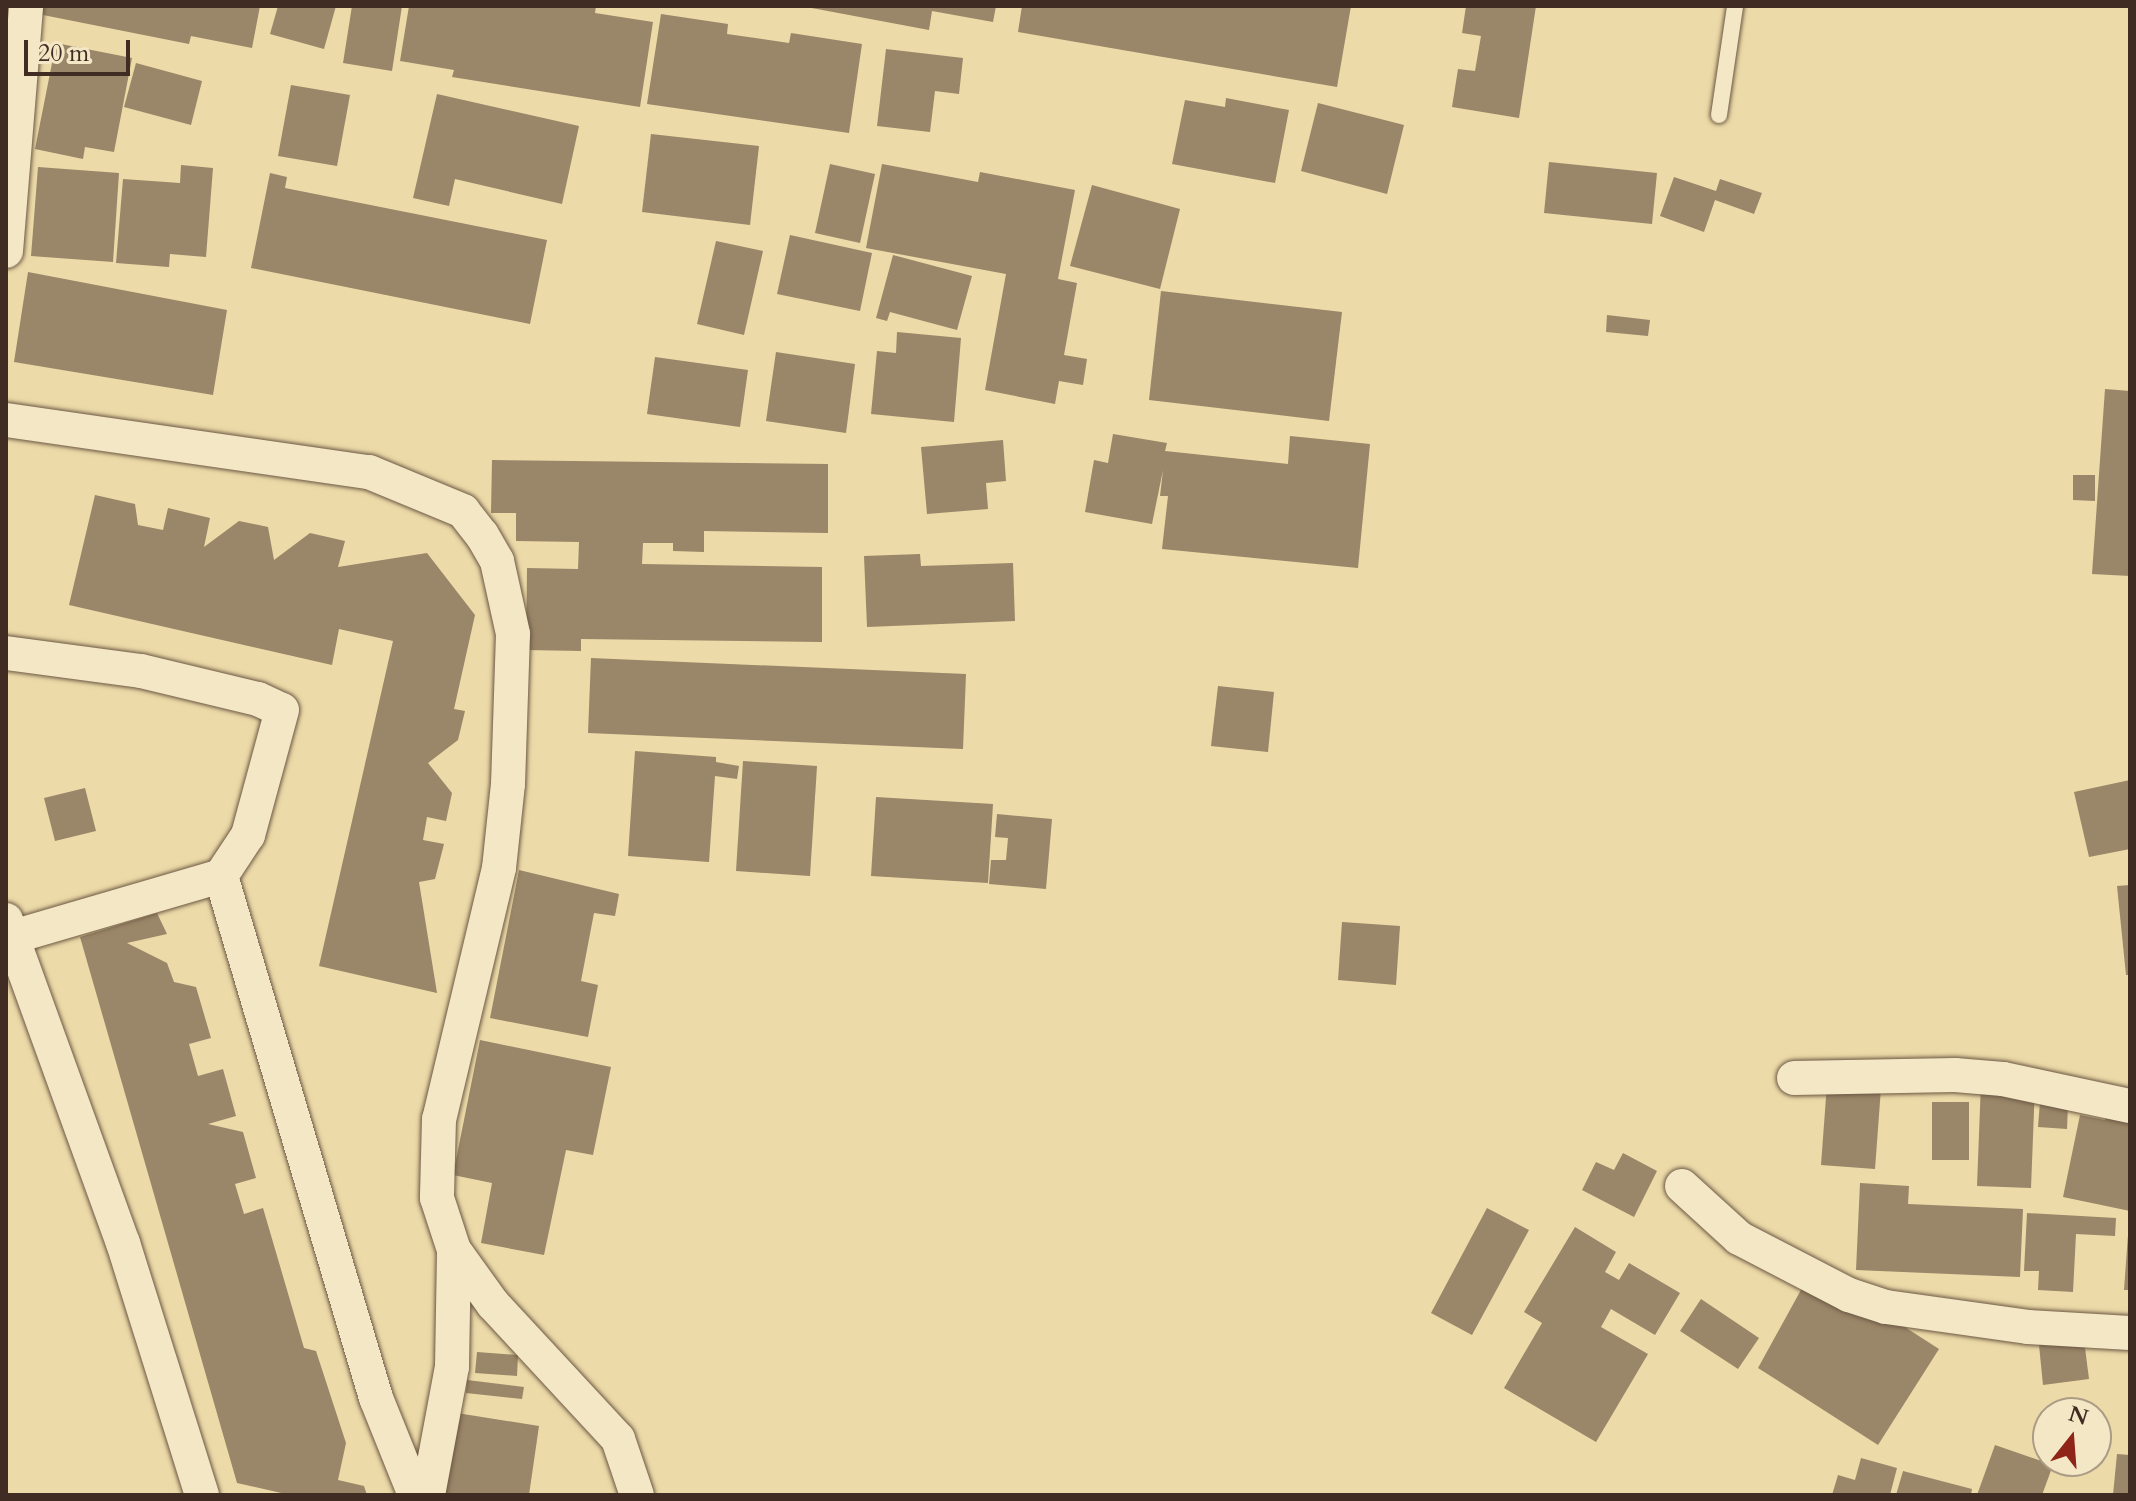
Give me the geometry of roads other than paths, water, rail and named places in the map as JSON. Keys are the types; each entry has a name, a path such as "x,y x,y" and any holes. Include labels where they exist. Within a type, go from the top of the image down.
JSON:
{"street":[{"path":"6,251 26,6"},
{"path":"6,420 369,472 416,487 463,511 482,535 508,602 514,698 499,868 442,1106 435,1160 437,1198 454,1250 493,1304 618,1439 637,1495"},
{"path":"6,653 141,671 258,699 282,710 248,835 221,876 9,929 123,1243 202,1495"},
{"path":"221,876 376,1398 415,1495"},
{"path":"1794,1078 1955,1075 2003,1079 2130,1106"},
{"path":"1682,1186 1739,1238 1849,1295 1886,1307 2028,1327 2130,1333"},
{"path":"428,1495 452,1367 454,1250"}],"lane":[{"path":"1719,115 1735,6"}]}
